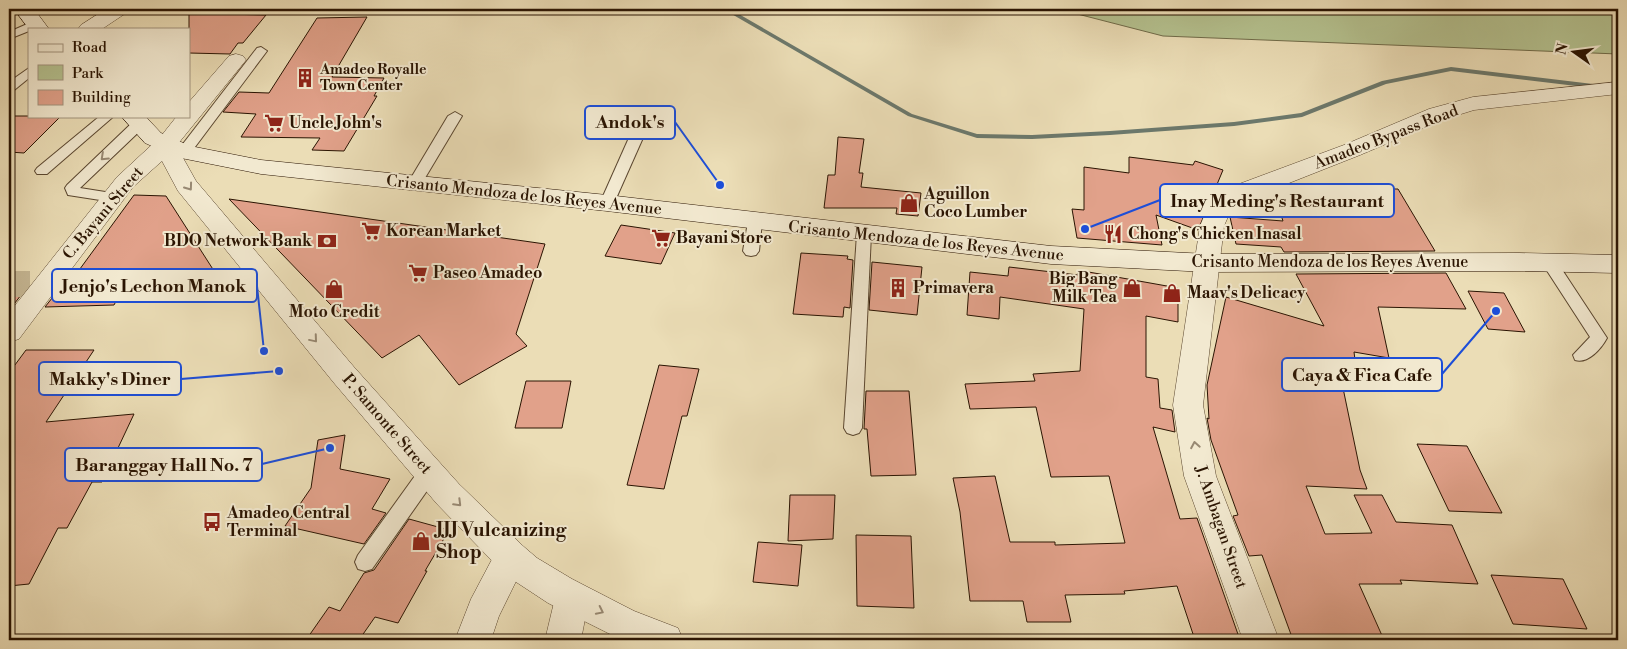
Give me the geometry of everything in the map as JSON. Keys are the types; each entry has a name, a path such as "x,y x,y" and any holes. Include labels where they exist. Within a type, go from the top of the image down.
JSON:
{"street":[{"path":"90,28 118,9"},
{"name":"C. Bayani Street","path":"190,115 236,60"},
{"name":"Amadeo Bypass Road","path":"1207,263 1212,226 1219,208 1232,196 1352,150 1437,114 1473,104 1618,88"},
{"name":"C. Bayani Street","path":"9,332 37,284 125,182 174,149 188,118"},
{"name":"Crisanto Mendoza de los Reyes Avenue","path":"136,120 153,138 174,149 261,166 607,203 755,222 1051,255 1207,263 1618,264"},
{"name":"P. Samonte Street","path":"174,149 186,185 344,375 429,472 511,557 525,569 572,598 624,624 665,640"},
{"name":"J. Ambagan Street","path":"1207,263 1188,405 1200,476 1261,640"},
{"path":"472,640 483,611 511,557"},
{"path":"563,640 572,598"}],"lane":[{"path":"9,36 32,21"},
{"path":"174,149 261,51"},
{"path":"9,88 28,73"},
{"path":"415,183 456,116"},
{"path":"42,171 106,118"},
{"path":"113,197 78,194 72,192 72,188 136,120"},
{"path":"607,203 643,122"},
{"path":"751,251 755,222"},
{"path":"853,428 864,234"},
{"path":"1550,263 1599,338 1581,355"},
{"path":"365,562 429,472"}],"green space":[{"path":"1058,9 1618,9 1618,54 1163,36"}],"building":[{"path":"189,9 227,9 222,14 266,15 243,43 238,43 230,54 190,53"},
{"path":"367,17 332,77 384,78 374,96 377,96 344,151 312,150 320,138 241,137 256,114 223,112 239,92 269,93 317,18"},
{"path":"9,116 59,118 24,153 9,152"},
{"path":"838,137 864,139 859,173 863,173 861,187 921,193 918,216 896,214 897,208 824,208 828,175 835,175"},
{"path":"1129,157 1193,165 1195,161 1223,170 1198,230 1156,215 1162,245 1077,238 1072,209 1084,210 1084,167 1129,173"},
{"path":"1298,184 1346,185 1349,189 1398,189 1435,251 1284,252 1281,247 1236,244 1230,217 1283,221 1276,200 1307,202"},
{"path":"134,195 166,196 216,274 132,272 114,305 45,307 60,288 66,288"},
{"name":"Paseo Amadeo","path":"229,199 545,244 516,334 527,346 459,385 419,335 382,358"},
{"path":"621,225 675,233 661,264 605,256"},
{"path":"801,253 848,256 847,259 853,260 850,308 844,307 843,317 793,314"},
{"name":"Primavera","path":"872,262 922,267 917,315 869,310"},
{"path":"1009,267 1078,275 1078,273 1083,273 1083,271 1178,288 1178,322 1146,316 1146,377 1158,379 1160,408 1172,410 1175,432 1153,427 1180,519 1197,518 1240,640 1195,640 1177,586 1124,591 1125,594 1065,595 1071,622 1027,622 1023,601 970,601 960,512 953,478 995,476 1010,542 1055,542 1055,545 1125,543 1109,476 1051,477 1036,407 970,409 965,384 1035,381 1033,374 1080,371 1084,309 1000,297 999,319 967,315 970,272 1008,276"},
{"path":"1446,273 1466,309 1378,307 1389,358 1354,352 1359,391 1343,388 1360,470 1367,489 1306,486 1325,534 1372,533 1354,495 1382,495 1396,522 1452,525 1478,584 1400,580 1402,584 1359,584 1384,640 1293,640 1262,555 1249,556 1233,516 1238,515 1211,440 1207,418 1209,419 1207,385 1226,297 1324,326 1296,274"},
{"path":"9,286 28,286 11,308 9,308"},
{"path":"1468,291 1504,293 1525,332 1488,329"},
{"path":"26,350 94,350 46,422 134,414 102,482 92,482 67,528 58,528 29,584 9,586 9,373"},
{"path":"659,365 699,369 687,416 682,416 664,489 627,485"},
{"path":"526,381 571,381 562,428 515,428"},
{"path":"866,391 909,391 916,475 871,476 867,429 864,429"},
{"path":"345,435 340,469 390,479 372,509 386,513 364,544 285,526 311,488 318,440"},
{"path":"1417,444 1467,446 1502,513 1449,511"},
{"path":"790,495 835,495 833,539 788,541"},
{"path":"409,519 449,530 398,623 375,617 359,640 306,640 329,607 340,611 364,573 374,570"},
{"path":"856,535 911,536 914,608 857,606"},
{"path":"758,542 802,545 798,586 753,582"},
{"path":"1491,575 1563,579 1587,629 1513,624"}],"waterway":[{"path":"726,9 910,115 977,136 1032,137 1110,133 1234,124 1302,115 1384,82 1451,69 1618,89"}],"tunnel":[{"path":"9,284 30,284"}],"place":[{"name":"Amadeo Royalle Town Center","path":"305,78"},
{"name":"Uncle John's","path":"274,123"},
{"name":"Andok's","path":"720,185"},
{"name":"Aguillon Coco Lumber","path":"909,203"},
{"name":"Inay Meding's Restaurant","path":"1085,229"},
{"name":"Korean Market","path":"371,231"},
{"name":"Chong's Chicken Inasal","path":"1113,234"},
{"name":"Bayani Store","path":"661,238"},
{"name":"BDO Network Bank","path":"327,241"},
{"name":"Paseo Amadeo","path":"418,273"},
{"name":"Primavera","path":"898,288"},
{"name":"Big Bang Milk Tea","path":"1132,288"},
{"name":"Moto Credit","path":"334,289"},
{"name":"Maav's Delicacy","path":"1172,293"},
{"name":"Caya & Fica Cafe","path":"1496,311"},
{"name":"Jenjo's Lechon Manok","path":"264,351"},
{"name":"Makky's Diner","path":"279,371"},
{"name":"Baranggay Hall No. 7","path":"330,448"},
{"name":"Amadeo Central Terminal","path":"212,522"},
{"name":"JJJ Vulcanizing Shop","path":"421,541"}]}
